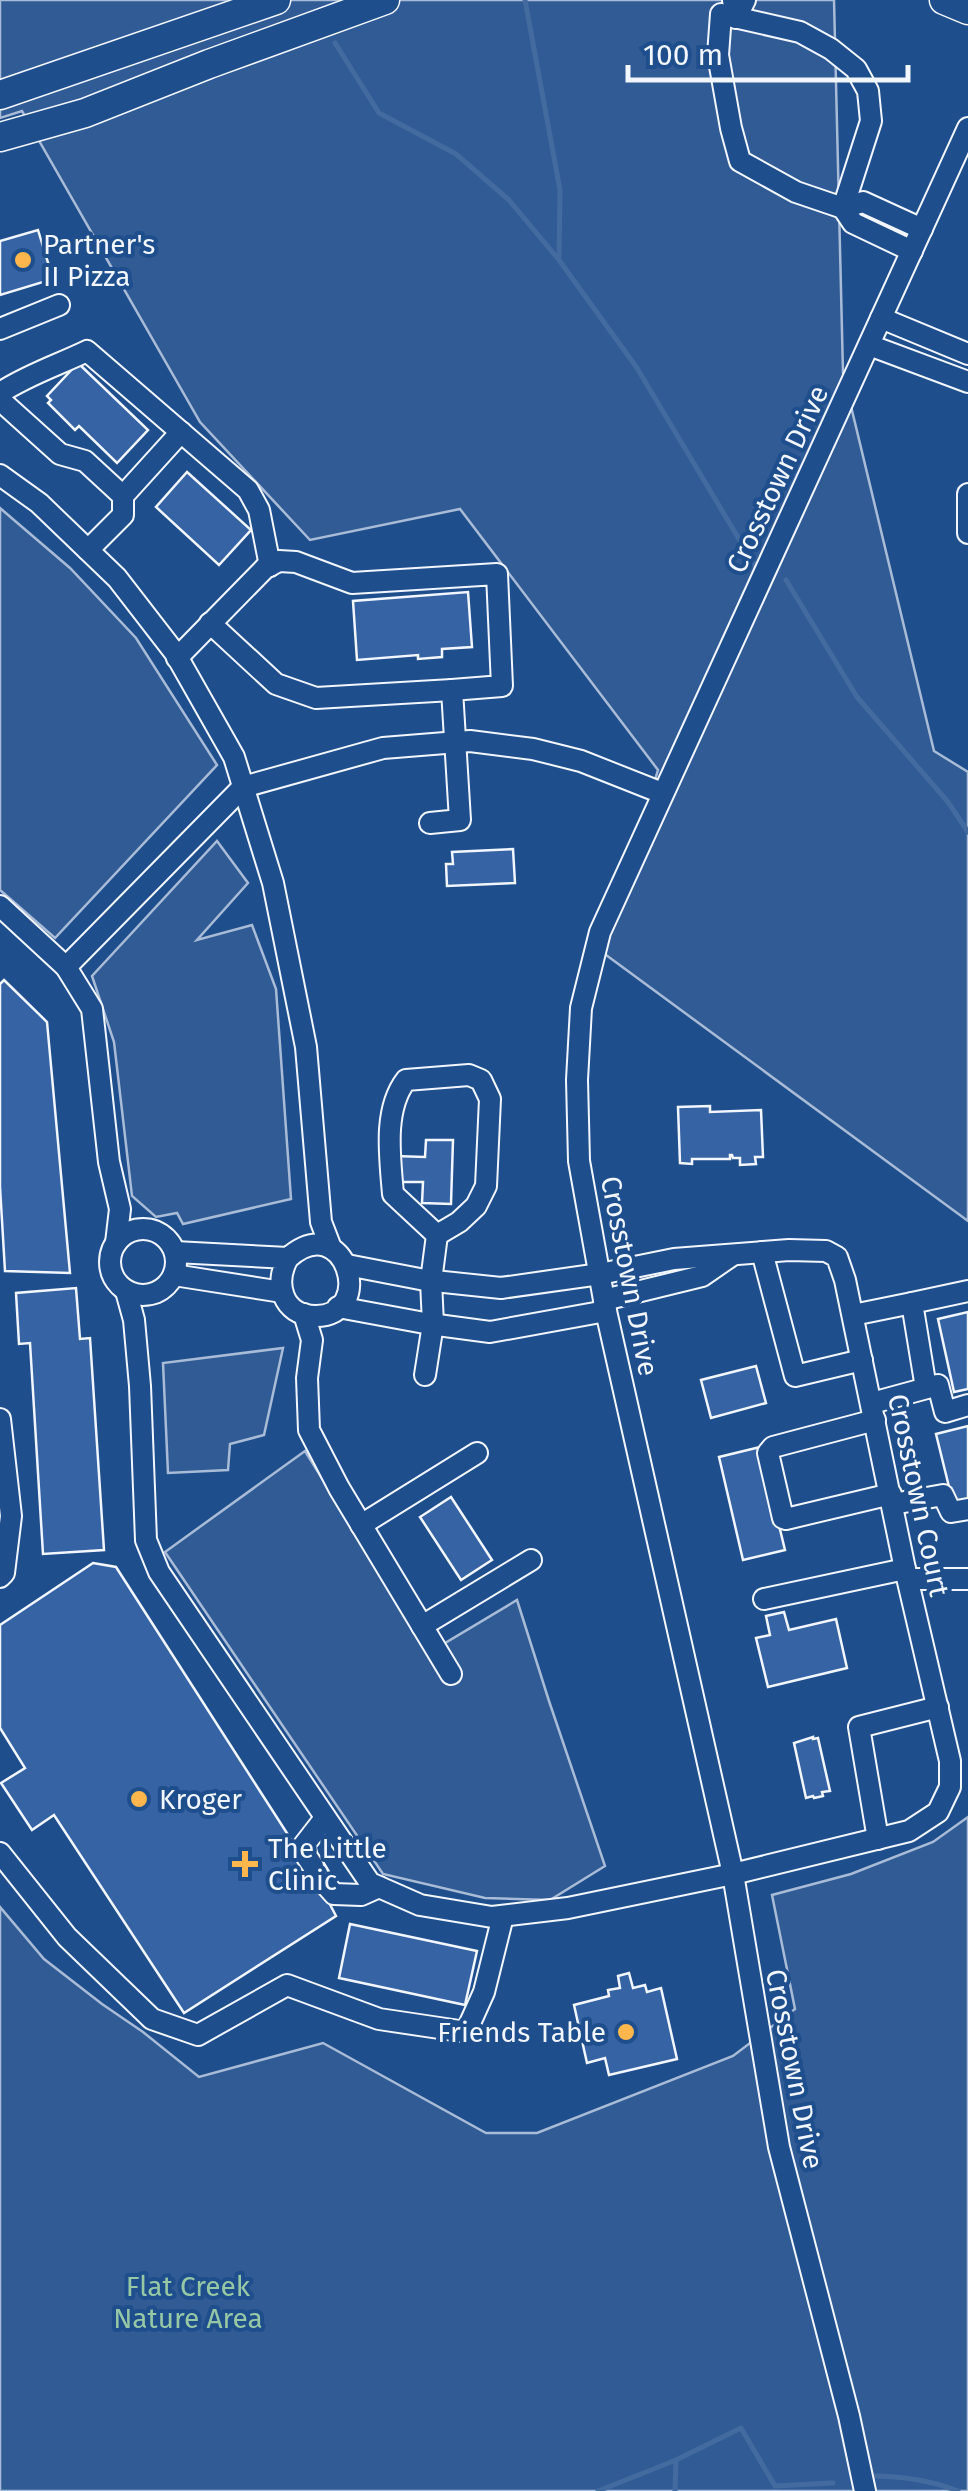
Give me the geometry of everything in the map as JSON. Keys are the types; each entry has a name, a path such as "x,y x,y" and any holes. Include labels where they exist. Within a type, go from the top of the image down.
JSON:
{"main road":[{"path":"0,95 276,0"},
{"path":"0,137 86,113 385,0"},
{"path":"944,0 968,10"}],"street":[{"path":"843,208 872,120 868,92 856,69 800,32 738,6 721,14 718,55 740,161 796,192 843,208 854,223 912,251"},
{"name":"Crosstown Drive","path":"865,2491 779,2146 732,1874 605,1306 579,1161 577,1080 581,1008 600,932 968,128"},
{"path":"843,208 863,202 922,229"},
{"path":"0,329 59,305"},
{"path":"881,318 968,354"},
{"path":"869,345 968,382"},
{"path":"123,496 85,461 60,454 0,396 18,381 87,351 248,490 259,510 270,566"},
{"path":"88,550 123,515 123,496 181,432"},
{"path":"0,475 40,503 117,578 177,658 234,757 272,884 306,1047 320,1222 331,1248 347,1265 350,1276 346,1298 312,1340"},
{"path":"968,494 968,533"},
{"path":"177,658 210,624 265,568 279,561 296,562 352,582 497,574 502,686 316,698 276,684 210,624"},
{"path":"430,823 460,820 452,690"},
{"path":"66,967 243,788 383,748 470,742 533,748 662,793"},
{"path":"0,906 66,967 92,1009 109,1162 120,1209 111,1270 126,1291 134,1320 146,1540 158,1572 324,1818 370,1883 379,1887"},
{"path":"469,1076 481,1080 490,1099 486,1186 476,1206 437,1236 393,1194 390,1151 394,1101 406,1080 469,1076"},
{"path":"120,1209 137,1230"},
{"path":"308,1246 320,1222"},
{"path":"116,1243 137,1230 156,1231 175,1252 177,1264 168,1285 148,1296 126,1291"},
{"path":"425,1375 437,1236"},
{"path":"331,1248 308,1246 288,1258 280,1280 282,1292 294,1309 320,1316 333,1310 403,1320 432,1300"},
{"name":"Crosstown Court","path":"379,1887 420,1905 492,1917 568,1908 909,1832 938,1812 959,1772 950,1761 837,1257 826,1251 674,1259 501,1288 468,1285 432,1300"},
{"path":"175,1252 288,1258"},
{"path":"762,1252 795,1376 862,1360"},
{"name":"Crosstown Court","path":"432,1300 490,1332 605,1306 702,1276 733,1254"},
{"path":"347,1265 432,1300"},
{"path":"174,1275 282,1292"},
{"path":"853,1316 968,1291"},
{"path":"134,1320 148,1296"},
{"path":"403,1320 432,1300"},
{"path":"912,1304 926,1388"},
{"path":"304,1314 312,1340 307,1378 308,1430 451,1674"},
{"path":"968,1405 944,1412 938,1385 773,1447 768,1453 786,1519 892,1499 943,1495 950,1512 968,1509"},
{"path":"0,1419 11,1516 4,1573 0,1577"},
{"path":"362,1525 477,1453"},
{"path":"422,1626 530,1560"},
{"path":"764,1599 906,1574 968,1579"},
{"path":"878,1839 859,1727 938,1707"},
{"path":"313,1866 304,1845 324,1818"},
{"path":"0,1853 66,1936 152,2019 198,2036 288,1985 379,2019 466,2032 484,1992 503,1916"},
{"path":"326,1885 334,1894 361,1896 379,1887"}],"shaded area":[{"path":"0,0 834,0 843,373 934,751 968,772 968,1221 602,952 658,770 460,509 310,540 200,422 22,111 0,118"},
{"path":"0,508 70,568 136,638 217,765 55,938 0,890"},
{"path":"217,841 248,883 197,940 252,925 276,989 291,1199 183,1224 177,1213 156,1217 132,1196 114,1042 92,976"},
{"path":"283,1348 264,1435 230,1444 228,1470 168,1473 163,1363"},
{"path":"305,1451 430,1652 517,1600 605,1866 550,1900 485,1898 383,1874 165,1552"},
{"name":"Flat Creek Nature Area","path":"968,1817 968,2491 0,2491 0,1907 44,1959 199,2077 323,2043 486,2133 537,2133 733,2056 795,2009 772,1895 851,1874 933,1842"}],"building":[{"name":"Partner's II Pizza","path":"38,230 53,279 0,295 0,241"},
{"path":"78,363 148,430 117,463 48,403 51,400 47,396"},
{"path":"187,472 251,530 219,565 156,507"},
{"path":"468,592 472,647 442,649 442,657 357,660 353,601"},
{"path":"513,849 515,883 447,886 446,864 453,864 452,852"},
{"path":"4,980 47,1022 70,1273 5,1271 0,1187 0,984"},
{"path":"710,1106 710,1112 761,1110 763,1157 755,1157 756,1164 740,1165 740,1158 732,1155 730,1159 692,1159 692,1164 680,1163 678,1107"},
{"path":"426,1140 453,1140 451,1204 422,1203 423,1182 394,1182 395,1156 425,1157"},
{"path":"76,1288 80,1339 90,1338 104,1550 43,1554 30,1343 19,1344 16,1293"},
{"path":"968,1312 968,1389 954,1392 938,1319"},
{"path":"756,1366 766,1403 711,1418 701,1380"},
{"path":"968,1426 968,1499 953,1503 936,1434"},
{"path":"760,1447 785,1550 743,1560 719,1457"},
{"path":"451,1497 492,1560 461,1580 420,1517"},
{"name":"Kroger","path":"93,1563 116,1567 310,1869 322,1860 334,1880 321,1887 336,1916 184,2013 54,1815 32,1830 1,1783 25,1768 0,1728 0,1625"},
{"path":"784,1612 789,1630 836,1619 847,1668 768,1687 756,1638 770,1635 766,1616"},
{"path":"818,1738 830,1791 806,1798 794,1743"},
{"path":"350,1924 477,1951 465,2005 339,1978"},
{"name":"Friends Table","path":"629,1973 633,1988 645,1985 647,1992 661,1988 677,2059 609,2075 605,2058 587,2063 574,2005 609,1996 608,1990 620,1988 618,1976"}],"waterway":[{"path":"525,0 560,190 559,257"},
{"path":"335,43 379,113 456,154 509,200 559,260 637,368 755,566"},
{"path":"786,580 857,697 948,802 968,832"},
{"path":"598,2491 676,2460 741,2428 775,2486 833,2483"},
{"path":"675,2491 676,2460"},
{"path":"874,2476 917,2480 958,2491"}],"place":[{"name":"Partner's II Pizza","path":"23,260"},
{"name":"Kroger","path":"139,1799"},
{"name":"The Little Clinic","path":"245,1864"},
{"name":"Friends Table","path":"626,2032"}]}
